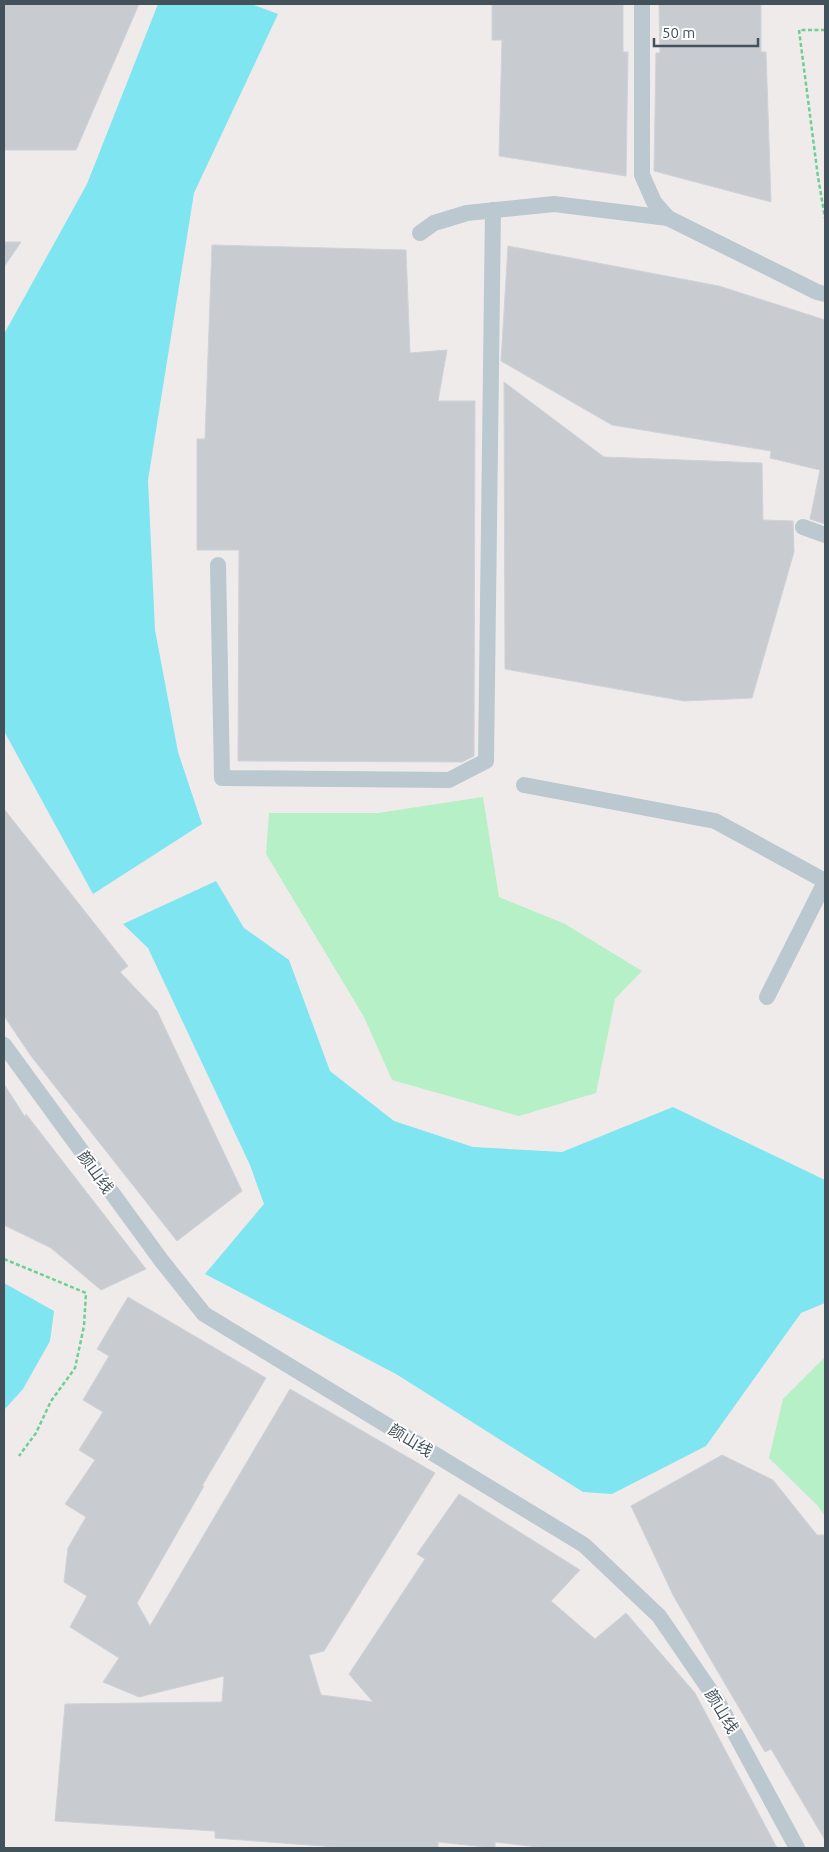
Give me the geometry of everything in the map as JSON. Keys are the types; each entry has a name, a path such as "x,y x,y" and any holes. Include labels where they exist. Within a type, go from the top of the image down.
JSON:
{"street":[{"path":"642,4 642,175 654,202 668,218"},
{"path":"420,233 434,223 467,213 554,204 668,218 816,292 825,294"},
{"path":"218,565 222,778 449,780 486,761 493,210"},
{"path":"803,527 825,535"},
{"path":"524,785 715,821 825,882 767,997"},
{"name":"颜山线","path":"4,1045 161,1260 204,1314 584,1545 659,1616 718,1702 797,1848"}],"path":[{"path":"825,30 799,30 825,218"},
{"path":"4,1259 86,1293 84,1326 75,1368 52,1401 36,1433 19,1456"}],"green space":[{"path":"483,797 499,897 565,924 642,971 615,999 596,1093 519,1116 392,1080 364,1017 266,854 269,813 378,813"},
{"path":"825,1357 825,1516 817,1505 769,1458 783,1399"}],"water":[{"path":"158,4 251,4 278,14 194,193 148,480 155,630 178,752 202,824 93,894 4,731 4,334 87,184"},
{"path":"216,881 244,928 289,960 330,1071 394,1121 473,1147 562,1152 673,1107 825,1180 825,1303 801,1313 706,1446 612,1494 583,1492 396,1374 205,1274 264,1204 250,1165 148,948 123,924"},
{"path":"4,1283 54,1311 50,1341 23,1389 4,1410"}],"building":[{"path":"4,4 139,4 76,150 4,150"},
{"path":"492,4 623,4 623,52 628,52 626,176 499,156 502,40 492,40"},
{"path":"659,4 761,4 761,52 766,52 771,202 654,171 656,53 660,53"},
{"path":"4,242 21,242 4,267"},
{"path":"212,245 406,250 410,353 447,350 438,401 475,401 474,756 462,762 238,761 239,550 197,550 197,439 205,439"},
{"path":"508,246 719,286 825,320 825,524 810,519 820,470 770,458 771,451 612,425 501,361"},
{"path":"504,382 604,457 762,463 763,520 793,521 794,552 752,698 684,701 505,669"},
{"path":"4,809 128,966 120,972 157,1011 242,1191 177,1241 31,1056 4,1016"},
{"path":"4,1084 25,1117 26,1114 146,1269 101,1290 51,1248 4,1225"},
{"path":"128,1297 266,1378 202,1486 204,1486 137,1603 150,1626 290,1389 435,1473 324,1651 309,1655 321,1695 373,1702 349,1674 425,1559 417,1554 459,1494 580,1570 551,1601 595,1639 626,1613 695,1693 777,1848 546,1848 495,1842 495,1848 438,1842 438,1848 349,1848 215,1838 215,1831 55,1821 65,1704 222,1702 224,1676 139,1697 103,1682 119,1658 70,1627 87,1596 64,1582 68,1548 86,1517 65,1504 95,1460 79,1450 103,1412 83,1400 109,1356 97,1349"},
{"path":"722,1455 773,1480 817,1535 825,1535 825,1840 771,1749 765,1752 674,1597 631,1506"}]}
